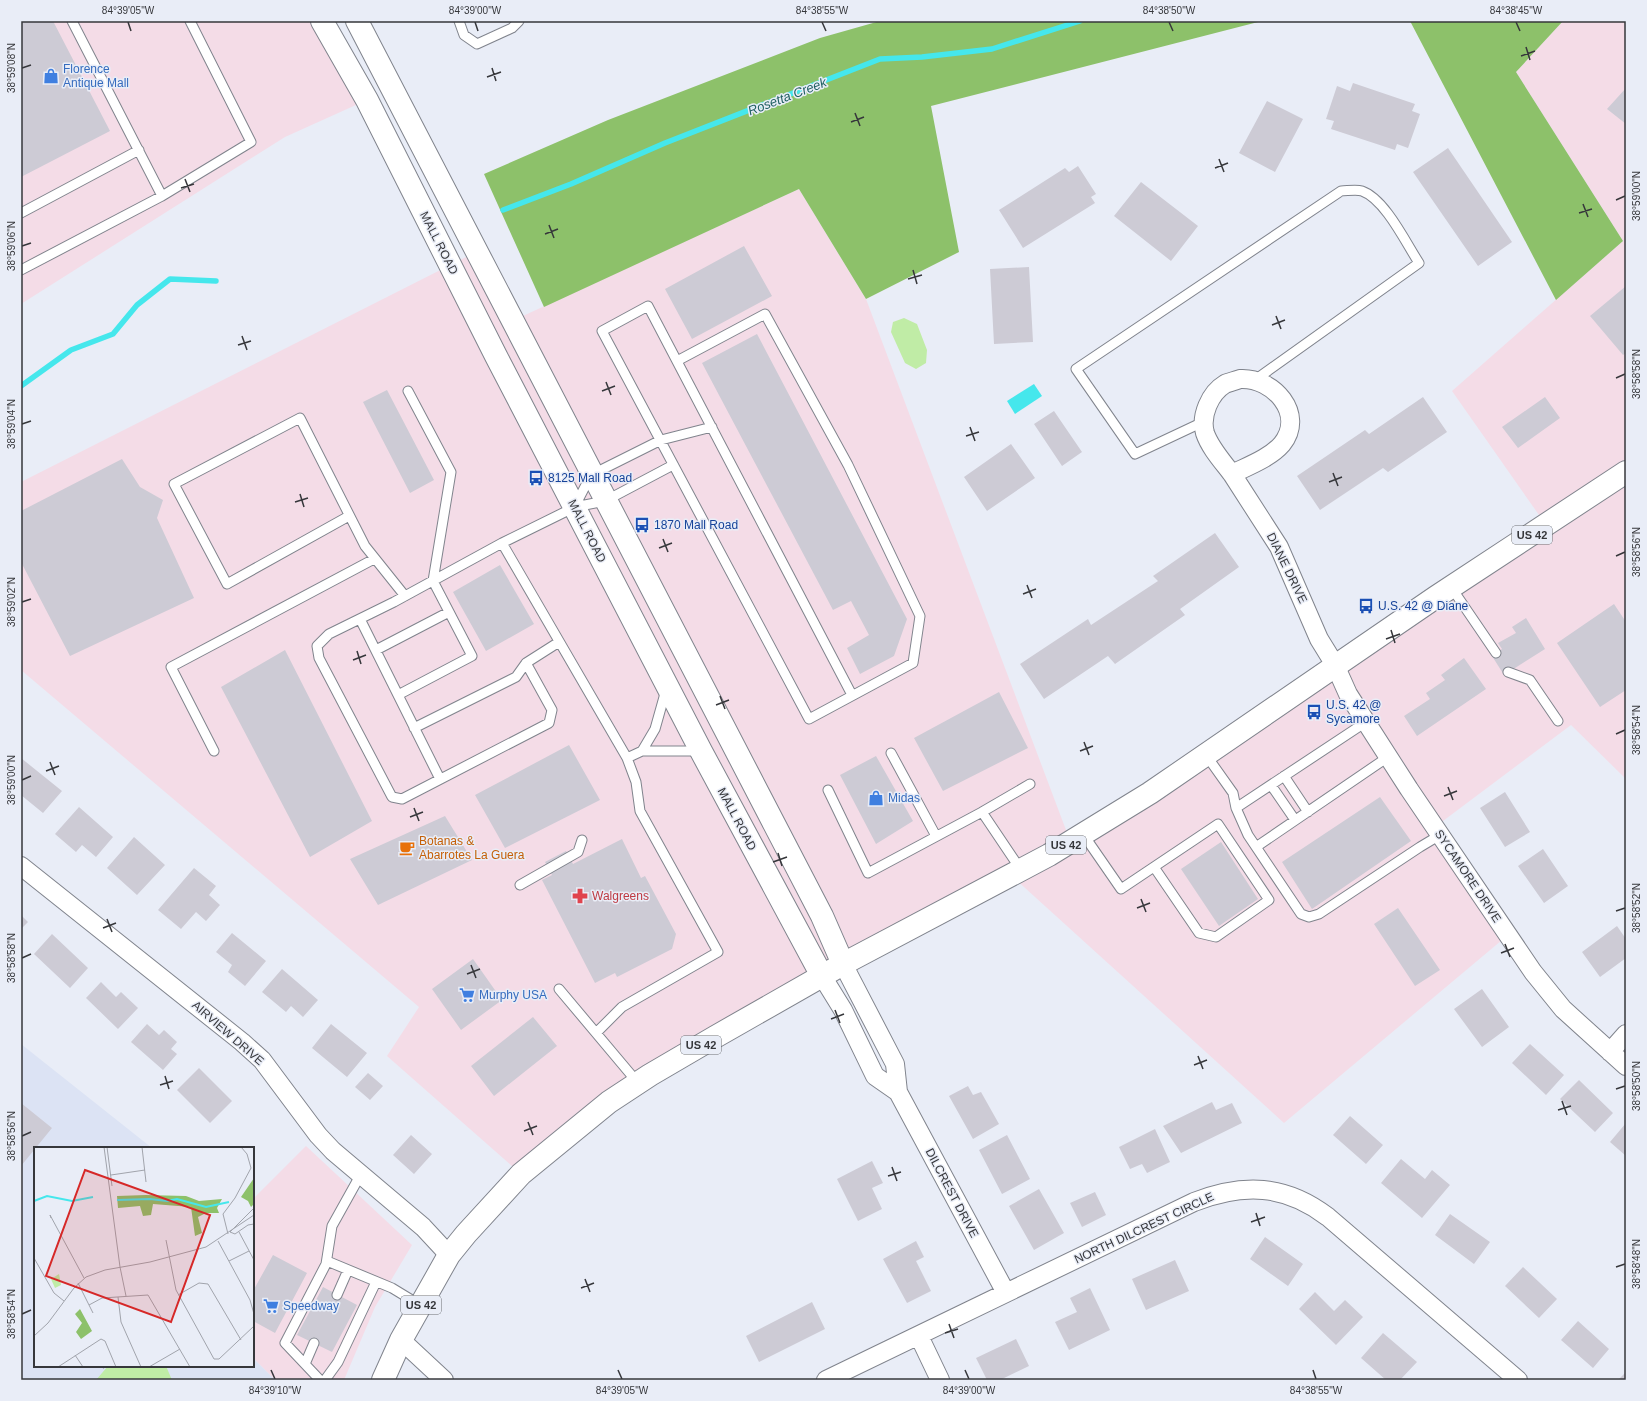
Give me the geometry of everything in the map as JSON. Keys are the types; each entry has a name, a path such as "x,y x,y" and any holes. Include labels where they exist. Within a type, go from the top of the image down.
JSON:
{"main road":[{"name":"MALL ROAD","path":"322,21 367,100 496,356 667,686 822,976"},
{"path":"356,21 591,475 822,916 843,964"},
{"name":"US 42","path":"383,1380 400,1340 449,1255 521,1174 610,1102 638,1083 715,1037 843,964 1021,870 1150,793 1335,665 1626,472"}],"street":[{"path":"1203,422 1207,406 1214,393 1225,384 1240,379 1255,380 1272,388 1285,403 1290,415 1289,430 1282,443 1276,450 1232,474"},
{"name":"DIANE DRIVE","path":"1203,422 1209,442 1232,474 1279,547 1320,638 1335,665"},
{"name":"SYCAMORE DRIVE","path":"1335,665 1348,694 1388,757 1533,972 1563,1009 1626,1066"},
{"name":"AIRVIEW DRIVE","path":"21,866 242,1042 262,1060 318,1135 423,1227 449,1255"},
{"name":"DILCREST DRIVE","path":"843,964 895,1064 898,1092 1006,1293"},
{"name":"DILCREST DRIVE","path":"822,976 842,1010 876,1076 898,1092"},
{"path":"1610,1052 1626,1034"},
{"name":"NORTH DILCREST CIRCLE","path":"826,1380 1194,1202 1217,1193 1260,1189 1298,1198 1328,1217 1518,1380"},
{"path":"919,1336 940,1380"},
{"path":"400,1340 444,1380"}],"lane":[{"path":"72,21 162,196"},
{"path":"21,270 162,196 251,142 190,21"},
{"path":"459,21 464,35 477,44 528,21"},
{"path":"464,35 467,21"},
{"path":"512,28 519,21"},
{"path":"21,213 139,150"},
{"path":"1203,422 1135,454 1076,369 1341,192 1360,190 1372,195 1386,213 1419,263 1255,380"},
{"path":"677,361 765,314 848,465 920,616 913,663 852,696 809,719 602,331 648,306 852,696"},
{"path":"398,695 472,656 433,581 451,472 408,391"},
{"path":"349,516 227,584 174,484 300,418 365,546 405,596"},
{"path":"575,507 591,475 660,440 712,427"},
{"path":"526,663 552,710 548,722 402,799 392,797 319,658 317,646 329,634 405,596 502,543 575,507 605,501 673,465"},
{"path":"502,543 627,758 636,782 640,811 718,952 622,1006 596,1033"},
{"path":"214,751 171,667 374,558"},
{"path":"1451,587 1496,654"},
{"path":"376,650 449,612"},
{"path":"360,619 440,780"},
{"path":"414,728 516,677 526,663 560,642"},
{"path":"1508,672 1530,680 1558,721"},
{"path":"642,751 655,729 667,686"},
{"path":"1236,808 1366,722"},
{"path":"627,758 642,751 701,751"},
{"path":"891,753 936,836"},
{"path":"1206,755 1233,793 1236,808 1248,835 1301,914 1309,917 1320,914 1440,835"},
{"path":"1256,846 1388,757"},
{"path":"1284,776 1308,812"},
{"path":"828,790 868,873 982,812 1030,784"},
{"path":"1271,785 1295,820"},
{"path":"982,812 1021,870"},
{"path":"1083,834 1121,889 1218,824 1269,900 1216,937 1199,933 1154,867"},
{"path":"520,885 578,852 582,840"},
{"path":"559,989 638,1083"},
{"path":"320,1380 285,1343 327,1261 332,1226 361,1174"},
{"path":"327,1261 392,1288 420,1305"},
{"path":"337,1294 348,1270"},
{"path":"325,1380 338,1362 376,1282"},
{"path":"304,1364 314,1343"}],"shaded area":[{"path":"21,21 322,21 367,100 285,137 21,304"},
{"path":"1563,21 1626,21 1626,779 1571,725 1435,827 1508,935 1284,1123 1012,876 715,1037 521,1174 387,1056 419,1007 21,670 21,482 476,252 512,321 799,189 866,299 1069,838 1546,525 1452,391 1623,241 1516,72"},
{"path":"21,1044 151,1147 34,1147 34,1367 254,1367 254,1359 275,1380 21,1380"},
{"path":"306,1146 412,1245 375,1307 344,1380 275,1380 254,1359 254,1198"}],"green space":[{"path":"880,21 1262,21 931,106 959,252 866,299 799,189 544,307 484,174 608,120 820,38"},
{"path":"1410,21 1563,21 1516,72 1623,241 1556,300"},
{"path":"904,318 917,324 927,350 926,363 916,369 905,363 891,332 893,322"},
{"path":"107,1367 166,1367 172,1380 96,1380"}],"water":[{"path":"1034,384 1042,396 1015,414 1007,401"}],"building":[{"name":"Florence Antique Mall","path":"21,21 53,21 110,131 21,177"},
{"path":"1353,83 1415,104 1412,111 1420,114 1408,148 1397,144 1395,150 1331,129 1334,121 1326,119 1337,86 1350,91"},
{"path":"1626,88 1626,124 1607,109"},
{"path":"1267,101 1303,119 1275,172 1239,153"},
{"path":"1448,148 1512,242 1478,266 1413,172"},
{"path":"1078,166 1096,194 1091,197 1095,203 1023,248 999,210 1065,168 1069,172"},
{"path":"1141,182 1198,226 1171,261 1114,216"},
{"path":"744,246 772,296 692,339 665,289"},
{"path":"1029,267 1033,342 994,344 990,269"},
{"path":"1626,286 1626,353 1623,355 1590,316"},
{"path":"757,334 907,619 894,656 860,674 847,648 869,635 851,601 833,610 702,363"},
{"path":"387,390 434,480 410,493 363,402"},
{"path":"1423,397 1447,432 1388,472 1383,468 1320,510 1297,476 1365,430 1369,434"},
{"path":"1545,397 1560,418 1518,448 1502,427"},
{"path":"1054,411 1082,452 1062,466 1034,424"},
{"path":"1011,444 1035,478 987,511 964,477"},
{"path":"122,459 140,487 163,500 157,518 194,598 70,656 21,562 21,511"},
{"path":"1215,533 1239,567 1180,609 1185,615 1115,664 1108,656 1044,699 1020,664 1088,619 1091,625 1158,581 1153,576"},
{"path":"500,565 534,624 486,651 453,592"},
{"path":"1614,604 1626,622 1626,690 1600,707 1557,643"},
{"path":"1526,618 1545,649 1504,675 1492,656 1502,649 1498,643 1516,633 1512,627"},
{"path":"285,650 372,821 310,857 221,687"},
{"path":"1464,658 1486,689 1417,736 1404,716 1430,699 1426,693 1445,680 1441,675"},
{"path":"999,692 1028,748 943,791 914,738"},
{"path":"569,745 600,800 505,848 475,795"},
{"name":"Midas","path":"876,756 913,821 876,844 840,775"},
{"path":"21,758 62,791 43,813 21,795"},
{"path":"1505,792 1530,832 1505,847 1480,808"},
{"path":"1380,797 1411,841 1312,909 1282,862"},
{"path":"79,807 113,837 96,857 82,845 76,852 55,834"},
{"path":"445,816 472,860 378,905 350,859"},
{"path":"134,837 165,865 137,895 107,868"},
{"name":"Walgreens","path":"622,839 641,878 645,876 676,934 672,949 617,977 615,973 595,983 542,880 552,875 545,862 566,851 573,864"},
{"path":"1221,842 1258,899 1219,926 1181,869"},
{"path":"1543,849 1568,886 1544,903 1518,866"},
{"path":"194,868 216,886 209,895 220,905 206,921 196,912 181,929 158,910"},
{"path":"1398,908 1440,970 1415,986 1374,924"},
{"path":"21,915 28,922 21,929"},
{"path":"1617,926 1626,939 1626,958 1600,977 1582,952"},
{"path":"232,933 266,961 245,986 228,972 232,965 216,952"},
{"path":"52,934 88,968 70,988 34,954"},
{"name":"Murphy USA","path":"473,959 502,1000 461,1030 432,989"},
{"path":"282,969 318,1000 303,1017 291,1006 286,1012 262,992"},
{"path":"101,982 116,997 121,992 138,1008 118,1029 86,998"},
{"path":"1482,989 1509,1027 1482,1047 1454,1009"},
{"name":"Murphy USA","path":"533,1017 557,1046 494,1096 471,1066"},
{"path":"147,1024 159,1035 164,1030 177,1042 171,1049 177,1054 163,1070 131,1042"},
{"path":"331,1024 367,1053 347,1077 312,1048"},
{"path":"1530,1044 1564,1075 1546,1095 1512,1063"},
{"path":"199,1068 232,1101 210,1123 177,1090"},
{"path":"368,1073 383,1086 370,1100 355,1087"},
{"path":"1579,1080 1613,1113 1595,1132 1560,1099"},
{"path":"968,1086 973,1095 981,1092 999,1124 973,1139 949,1096"},
{"path":"1212,1102 1216,1110 1232,1103 1242,1123 1181,1153 1163,1126"},
{"path":"21,1103 52,1128 36,1147 34,1147 34,1150 21,1166"},
{"path":"1350,1116 1383,1145 1366,1164 1333,1135"},
{"path":"1626,1123 1626,1156 1610,1142"},
{"path":"1155,1129 1170,1162 1147,1173 1142,1164 1130,1169 1119,1147"},
{"path":"411,1135 432,1154 414,1174 393,1155"},
{"path":"1007,1135 1030,1179 1002,1194 979,1150"},
{"path":"1401,1159 1425,1179 1432,1170 1450,1185 1422,1218 1381,1183"},
{"path":"872,1161 883,1183 872,1188 882,1209 858,1221 837,1179"},
{"path":"1039,1189 1064,1233 1034,1250 1009,1206"},
{"path":"1095,1192 1106,1215 1082,1227 1070,1203"},
{"path":"1450,1214 1490,1242 1474,1264 1435,1235"},
{"path":"1265,1237 1303,1264 1288,1286 1250,1259"},
{"path":"916,1241 924,1257 916,1261 931,1291 907,1303 883,1259"},
{"name":"Speedway","path":"273,1255 307,1273 275,1333 254,1322 254,1289"},
{"path":"1175,1260 1189,1291 1146,1310 1132,1279"},
{"path":"1523,1267 1557,1299 1539,1318 1505,1286"},
{"name":"Speedway","path":"323,1287 357,1305 332,1352 297,1335"},
{"path":"1090,1288 1110,1330 1069,1350 1055,1322 1077,1312 1070,1298"},
{"path":"1315,1292 1334,1311 1345,1300 1363,1317 1336,1345 1299,1309"},
{"path":"812,1302 825,1329 759,1362 746,1336"},
{"path":"1578,1321 1609,1349 1593,1368 1561,1340"},
{"path":"1383,1333 1417,1362 1400,1380 1386,1380 1361,1358"},
{"path":"1016,1339 1029,1366 1000,1380 987,1380 976,1358"},
{"path":"1626,1372 1626,1380 1618,1380"}],"waterway":[{"name":"Rosetta Creek","path":"503,210 571,184 665,143 880,59 922,57 992,49 1080,21"},
{"name":"Rosetta Creek","path":"21,386 71,350 113,334 137,305 170,279 216,281"}],"place":[{"name":"Florence Antique Mall","path":"51,76"},
{"name":"8125 Mall Road","path":"536,478"},
{"name":"1870 Mall Road","path":"642,525"},
{"name":"U.S. 42 @ Diane","path":"1366,606"},
{"name":"U.S. 42 @ Sycamore","path":"1314,712"},
{"name":"Midas","path":"876,798"},
{"name":"Botanas & Abarrotes La Guera","path":"407,848"},
{"name":"Walgreens","path":"580,896"},
{"name":"Murphy USA","path":"467,995"},
{"name":"Speedway","path":"271,1306"}]}
